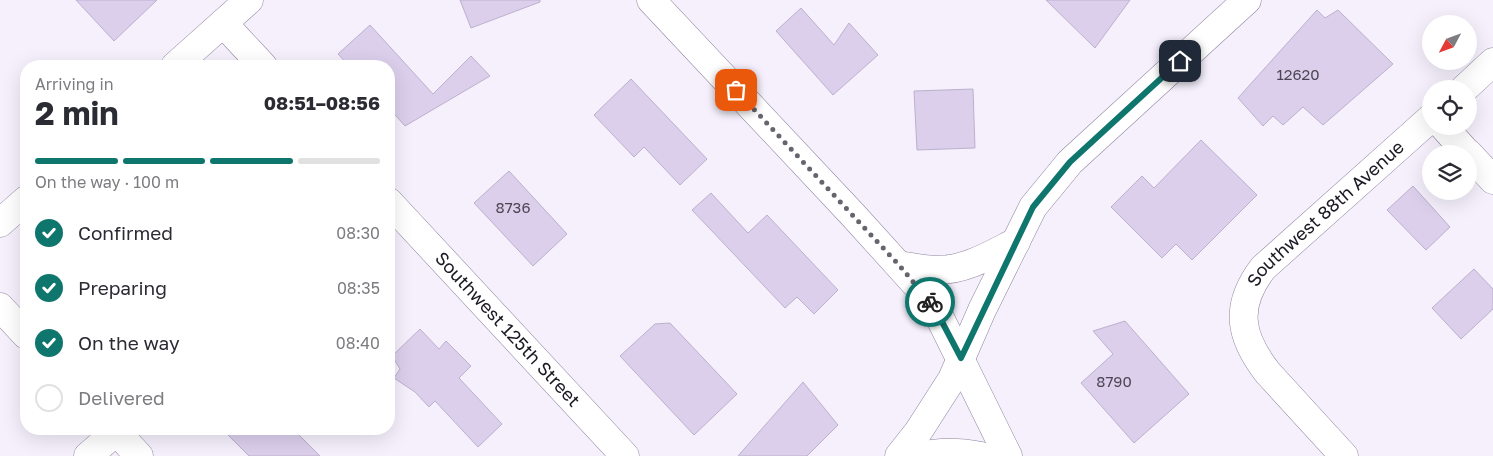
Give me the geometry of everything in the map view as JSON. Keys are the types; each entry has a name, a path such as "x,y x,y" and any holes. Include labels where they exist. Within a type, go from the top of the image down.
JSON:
{"street":[{"path":"651,0 899,265 920,290 936,311 961,358 1008,456"},
{"path":"900,456 940,399 1033,207 1070,162 1233,4"},
{"path":"181,60 238,7 260,60"},
{"path":"1474,80 1493,62"},
{"name":"Southwest 88th Avenue","path":"1344,456 1268,373 1250,347 1242,323 1246,297 1263,268 1422,126"},
{"path":"1451,135 1461,145"},
{"path":"1477,163 1493,180"},
{"path":"0,223 20,205"},
{"name":"Southwest 125th Street","path":"395,208 625,456"},
{"path":"899,265 938,270 958,268 1016,242"},
{"path":"0,307 20,329"},
{"path":"88,456 110,435"},
{"path":"120,435 139,456"},
{"path":"921,456 954,452 981,456"}],"building":[{"path":"76,0 157,0 114,41"},
{"path":"460,0 540,0 540,2 471,28"},
{"path":"1046,0 1130,0 1095,48"},
{"path":"801,8 834,45 849,23 878,55 833,95 776,31"},
{"path":"1317,10 1325,18 1338,10 1393,64 1323,125 1303,107 1283,125 1273,116 1263,126 1238,98"},
{"path":"370,25 433,94 471,56 490,76 405,126 395,115 395,60 344,60 338,54"},
{"path":"631,79 707,159 680,185 644,147 634,157 594,115"},
{"path":"973,89 975,148 917,150 914,91"},
{"path":"1201,140 1257,195 1192,260 1176,244 1162,258 1111,207 1142,176 1154,188"},
{"path":"509,171 567,234 533,266 474,203"},
{"path":"1413,186 1422,196 1422,200 1426,200 1450,227 1426,250 1387,210"},
{"path":"711,193 748,233 767,215 838,290 814,314 797,297 785,308 692,210"},
{"path":"1474,269 1493,289 1493,309 1461,339 1432,308"},
{"path":"1125,321 1189,394 1134,443 1081,383 1113,354 1093,331"},
{"path":"670,323 737,394 694,435 620,356 655,324"},
{"path":"420,329 439,349 446,341 471,366 459,378 502,424 478,447 435,401 429,407 415,392 395,379 400,369 395,361 395,353"},
{"path":"803,382 838,425 807,456 738,456"},
{"path":"228,435 299,435 320,456 249,456"}],"way so far":[{"path":"736,90 899,265 930,302"}],"route":[{"path":"930,302 961,358 982,310 1033,207 1070,162 1180,61"}]}
